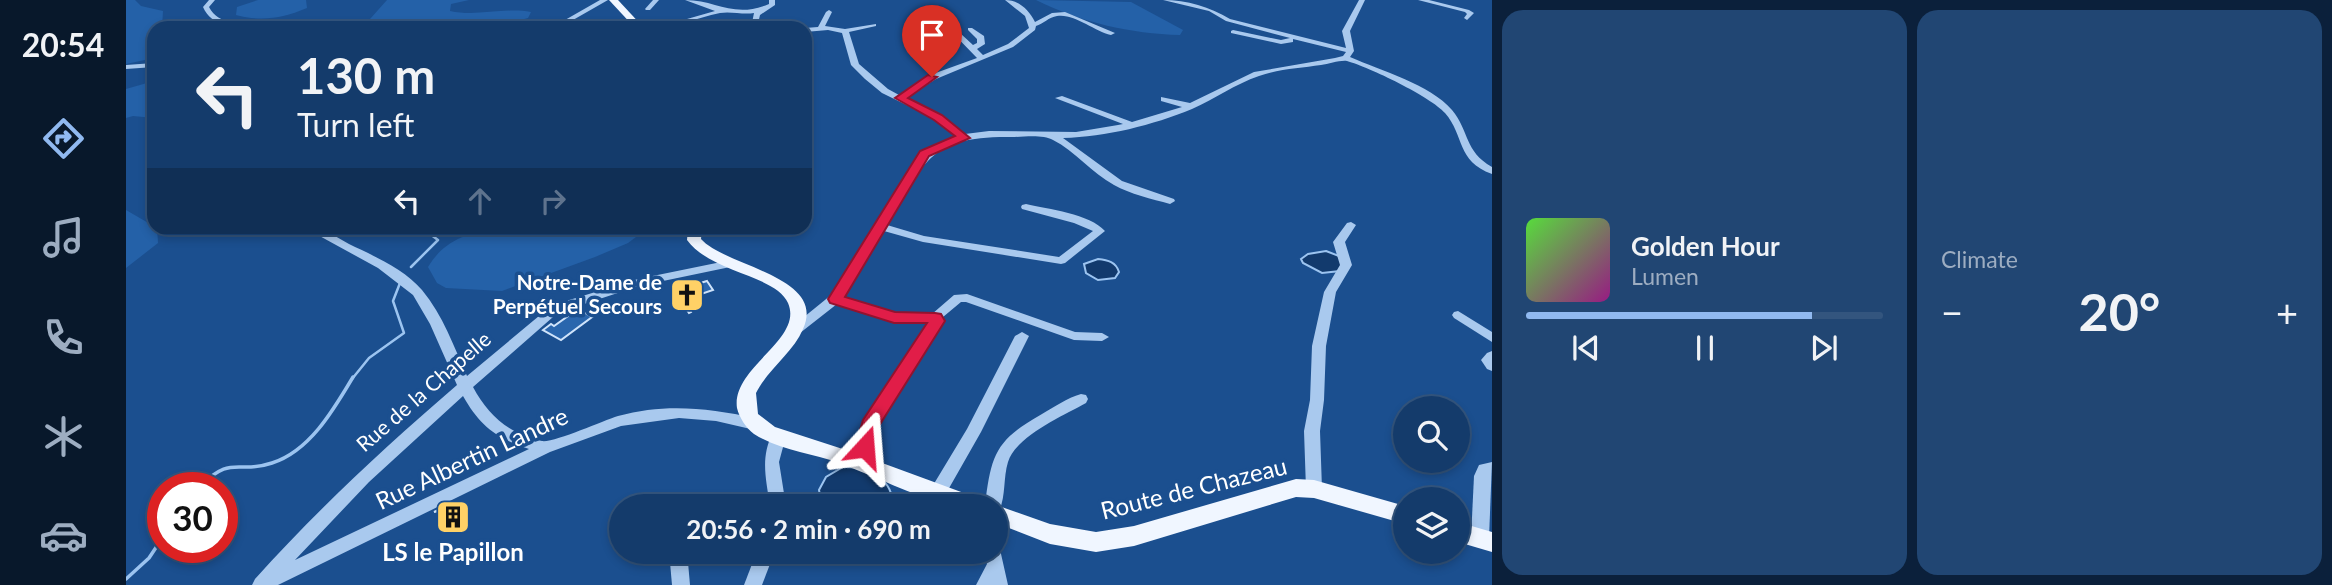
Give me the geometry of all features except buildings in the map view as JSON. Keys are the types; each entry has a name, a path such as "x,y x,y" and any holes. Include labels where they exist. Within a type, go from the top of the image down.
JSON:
{"main road":[{"path":"615,0 634,21"},
{"path":"692,235 699,247 777,284 793,297 799,314 795,330 746,393 746,409 755,424 778,436 943,494"},
{"name":"Route de Chazeau","path":"1008,518 1050,534 1096,541 1134,536 1296,488 1314,489 1393,512"}],"street":[{"path":"212,0 206,7 212,17 223,21"},
{"path":"567,21 605,0"},
{"path":"648,9 656,0"},
{"path":"688,0 722,11"},
{"path":"688,21 722,11 766,8 772,5 772,0"},
{"path":"900,98 932,77 982,58 1026,36 1033,29 1033,25 1024,9 1008,0"},
{"path":"1166,0 1211,10 1228,20 1297,37 1348,54 1432,99 1448,111 1468,153 1492,171"},
{"path":"1348,54 1346,30 1362,0"},
{"path":"1421,0 1471,13 1467,18"},
{"path":"755,21 757,13 761,12"},
{"path":"821,28 829,12"},
{"path":"1033,25 1052,15 1063,14 1097,31 1111,33"},
{"path":"946,23 982,58"},
{"path":"812,29 845,31 874,25"},
{"path":"970,29 981,38 981,44 972,48"},
{"path":"845,31 855,65 885,91 938,117 964,138"},
{"path":"1233,32 1281,42 1297,37"},
{"path":"795,330 836,299 925,154 945,142 964,138 1086,133 1190,106 1237,81 1259,74 1348,54"},
{"path":"126,67 147,66"},
{"path":"1059,98 1129,123"},
{"path":"1164,99 1190,106"},
{"path":"1053,135 1118,183 1170,201"},
{"path":"881,227 923,239 1061,261 1099,231 1093,223 1026,207"},
{"path":"1314,489 1312,431 1317,400 1319,346 1330,292 1346,265 1339,242 1351,225"},
{"path":"323,235 401,278 416,290 480,410 494,426 511,436 545,448"},
{"name":"Rue de la Chapelle","path":"260,585 342,495 549,314 575,301 639,281 731,264"},
{"path":"863,464 870,425 888,393 936,325 935,318 943,308 962,297 1065,333 1102,337"},
{"path":"836,299 894,318 935,318"},
{"path":"1458,315 1492,338"},
{"path":"938,492 973,432 1022,336"},
{"path":"1492,356 1488,360 1492,366"},
{"path":"995,494 999,466 1005,450 1016,440 1081,399"},
{"name":"Rue Albertin Landre","path":"260,585 545,448 620,421 679,412 716,415 755,424"},
{"path":"776,494 771,461 778,436"},
{"path":"1486,540 1482,476 1485,470 1492,468"},
{"path":"679,564 681,585"},
{"path":"753,585 761,564"},
{"path":"985,585 995,568"}],"shaded area":[{"path":"126,0 135,0 141,6 163,11 162,21 147,21 147,60 126,64"},
{"path":"258,0 306,0 307,8 272,18 236,15 237,7"},
{"path":"387,0 469,0 451,4 450,11 460,13 531,12 528,18 517,21 368,21"},
{"path":"1036,0 1131,2 1183,30 1180,35 1125,29 1070,15"},
{"path":"147,83 147,117 126,118 126,89"},
{"path":"126,210 147,222 147,235 157,235 158,243 126,268"},
{"path":"468,235 639,235 628,243 595,257 502,291 446,288 437,283 428,267 443,249"},
{"path":"1326,251 1339,256 1345,263 1340,271 1322,273 1303,263 1301,259 1308,254"},
{"path":"1098,259 1116,266 1119,272 1115,278 1098,280 1086,273 1084,264"},
{"path":"843,467 861,469 877,476 889,488 891,494 820,494 826,477"}],"waterway":[{"path":"411,267 438,240 431,235"},
{"path":"352,379 369,358 404,333 393,301 400,283"},
{"path":"218,472 228,468 272,463 298,449 320,428 353,377"},
{"path":"126,579 147,560"}],"place":[{"name":"Notre-Dame de Perpétuel Secours","path":"687,295"},
{"name":"LS le Papillon","path":"453,517"}],"route":[{"path":"865,447 870,425 888,393 937,321 935,318 894,318 836,299 925,154 952,140 964,138 938,117 900,98 932,77"}]}
